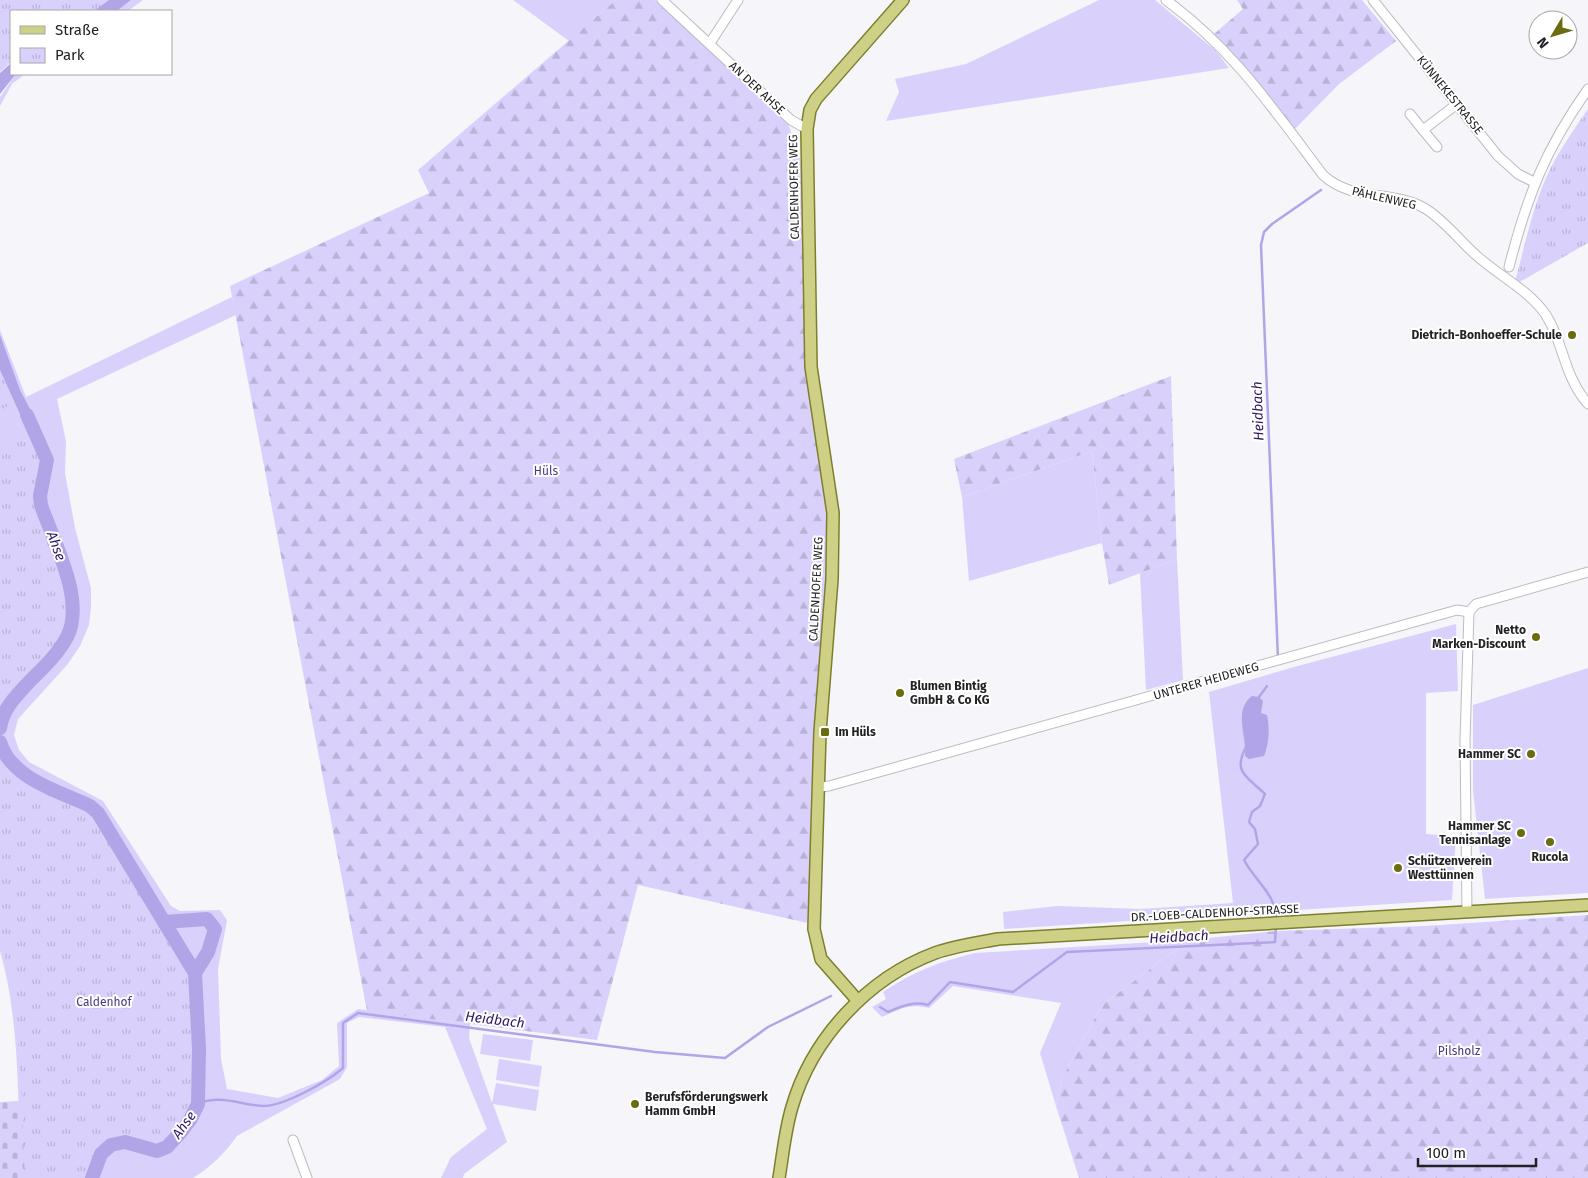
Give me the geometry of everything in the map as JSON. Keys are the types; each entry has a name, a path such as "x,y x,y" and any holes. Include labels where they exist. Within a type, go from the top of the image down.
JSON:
{"main road":[{"name":"CALDENHOFER WEG","path":"858,1001 821,959 815,939 820,732 832,579 833,513 811,367 806,129 810,110 816,98 903,0"},
{"name":"DR.-LOEB-CALDENHOF-STRASSE","path":"858,1001 900,970 936,953 967,944 998,939 1588,905"},
{"path":"780,1178 787,1126 799,1086 823,1041 858,1001"}],"street":[{"name":"AN DER AHSE","path":"662,0 791,120 806,129"},
{"path":"710,44 738,0"},
{"name":"PÄHLENWEG","path":"1166,0 1199,25 1245,72 1323,175 1334,185 1356,193 1399,199 1427,209 1478,257 1530,296 1546,316 1567,370 1588,404"},
{"name":"KÜNNEKESTRASSE","path":"1373,0 1498,156 1518,174 1534,182"},
{"path":"1509,267 1534,182 1551,145 1588,89"},
{"path":"1423,130 1456,104"},
{"path":"1410,114 1437,147"},
{"name":"UNTERER HEIDEWEG","path":"819,787 832,785 1457,610 1469,612 1476,604 1588,572"},
{"path":"1467,912 1465,740 1469,612"},
{"path":"293,1140 307,1178"}],"green space":[{"path":"0,0 111,0 96,10 10,10 10,63 0,72"},
{"path":"131,0 143,0 129,10 118,10"},
{"path":"513,0 616,0 569,41"},
{"name":"Hüls","path":"616,0 655,0 788,123 801,163 807,338 828,511 828,577 812,788 808,923 638,885 597,1040 367,1011 230,286 429,193 418,170"},
{"path":"1099,0 1155,0 1216,51 1229,68 886,121 899,92 895,79 966,64"},
{"path":"1237,0 1362,0 1396,41 1339,84 1294,130 1250,73 1214,34 1243,9"},
{"path":"15,75 24,75 12,84 0,106 0,97"},
{"path":"1588,109 1588,243 1516,284 1513,279 1516,278 1541,190 1560,151"},
{"path":"232,297 236,315 57,399 66,441 65,473 75,528 91,588 89,625 80,646 67,665 18,719 14,735 19,750 29,762 103,801 171,906 180,911 220,910 227,920 218,969 221,1059 227,1089 278,1098 322,1080 339,1066 337,1023 358,1009 470,1024 469,1038 492,1103 496,1083 539,1090 536,1111 493,1104 507,1142 464,1174 463,1178 441,1178 451,1157 487,1129 445,1027 359,1017 347,1023 347,1067 340,1079 237,1136 217,1159 193,1178 21,1178 15,1035 7,979 0,951 0,330 26,397"},
{"path":"0,364 15,401 0,411"},
{"path":"1171,376 1177,559 1109,585 1102,543 1092,451 962,497 954,459"},
{"path":"28,425 42,454 43,470 38,497 39,509 67,584 70,599 69,615 64,630 52,649 8,694 0,706 0,438"},
{"path":"1092,451 1102,543 969,581 962,497"},
{"path":"1177,559 1183,680 1146,690 1140,573"},
{"path":"1456,624 1458,691 1426,693 1426,834 1456,836 1452,900 1004,929 1003,912 1057,906 1140,909 1233,903 1209,692 1294,667"},
{"name":"Hammer SC","path":"1588,668 1588,893 1485,899 1473,790 1473,705"},
{"name":"Caldenhof","path":"0,756 9,768 87,807 186,965 191,977 196,1086 186,1113 174,1131 158,1141 144,1141 121,1133 112,1135 98,1148 87,1178 25,1178 17,1028 8,969 0,940"},
{"name":"Pilsholz","path":"1588,915 1588,1178 1079,1178 1056,1106 1062,1078 1102,1005 1189,940 1277,931 1425,926"},
{"path":"1189,940 1102,1005 1062,1078 1056,1106 1040,1053 1061,1003 953,986 929,1008 916,1006 899,1009 882,1017 872,1007 886,999 883,992 916,973 975,953"},
{"path":"483,1034 533,1040 530,1061 480,1054"},
{"path":"499,1059 542,1066 539,1087 496,1080"},
{"path":"17,1101 28,1103 31,1178 0,1178 0,1102"}],"shaded area":[{"path":"109,0 131,0 118,10 95,10"},
{"path":"10,64 10,75 15,75 0,94 0,73"},
{"path":"0,335 20,390 40,428 29,434 0,370"},
{"path":"1252,696 1259,697 1263,701 1261,713 1267,715 1268,736 1264,756 1249,759 1245,756 1242,716 1246,702"}],"waterway":[{"name":"Heidbach","path":"1278,659 1261,245 1264,232 1272,224 1321,190"},
{"name":"Ahse","path":"0,728 4,714 11,702 59,649 67,637 72,622 73,606 66,571 41,505 40,496 47,460 27,415"},
{"name":"Heidbach","path":"1259,697 1267,686"},
{"name":"Ahse","path":"0,742 14,766 25,775 90,806 98,813 195,973 199,1049 198,1104 190,1120 167,1147 157,1151 125,1142 111,1145 101,1154 92,1178"},
{"name":"Heidbach","path":"1246,747 1242,756 1241,769 1248,779 1265,794 1260,806 1252,812 1249,822 1255,829 1258,844 1244,860 1273,903 1276,920"},
{"name":"Ahse","path":"164,922 207,919 215,929 208,952 195,973"},
{"name":"Heidbach","path":"880,1007 888,1012 913,1004 928,1005 950,982 1013,992 1067,952 1275,942 1276,926"},
{"name":"Heidbach","path":"198,1104 206,1101 222,1100 263,1106 272,1105 293,1098 327,1080 343,1068 343,1023 358,1013 655,1052 725,1058 768,1027 831,996"}],"place":[{"name":"Dietrich-Bonhoeffer-Schule","path":"1572,335"},
{"name":"Netto Marken-Discount","path":"1536,637"},
{"name":"Blumen Bintig GmbH & Co KG","path":"900,693"},
{"name":"Im Hüls","path":"825,732"},
{"name":"Hammer SC","path":"1531,754"},
{"name":"Hammer SC Tennisanlage","path":"1521,833"},
{"name":"Rucola","path":"1550,842"},
{"name":"Schützenverein Westtünnen","path":"1398,868"},
{"name":"Berufsförderungswerk Hamm GmbH","path":"635,1104"}]}
